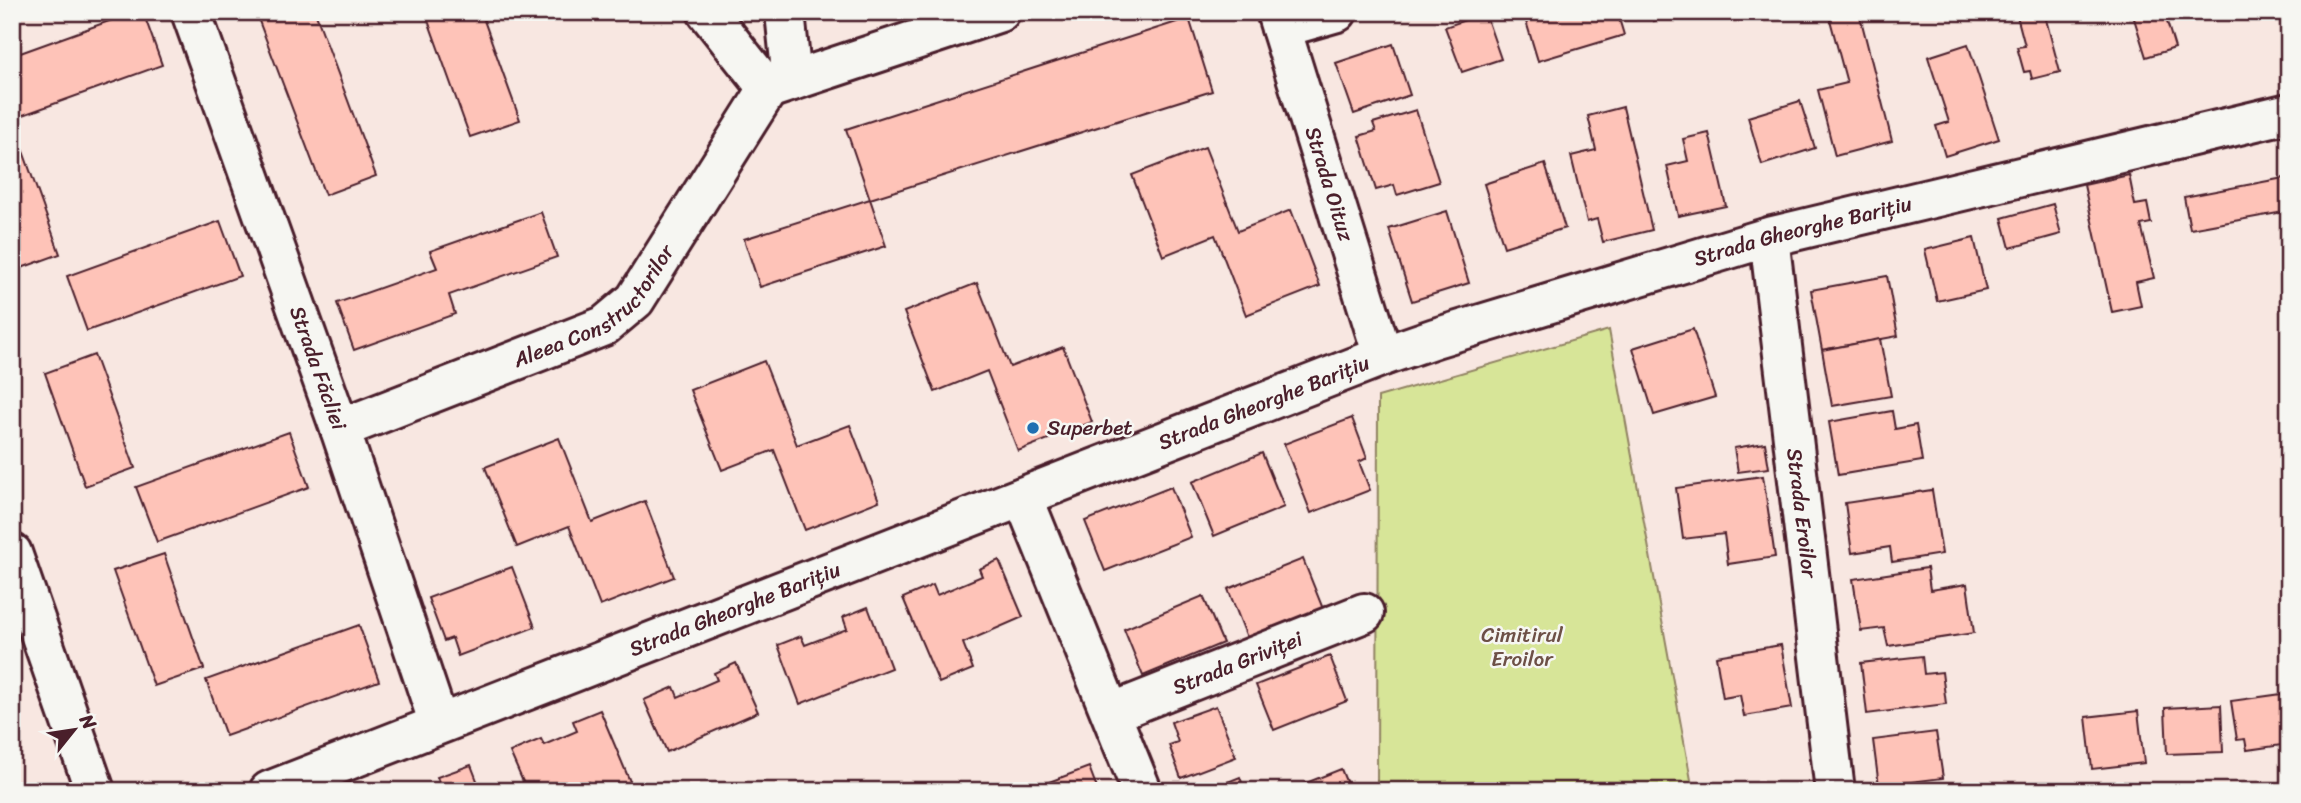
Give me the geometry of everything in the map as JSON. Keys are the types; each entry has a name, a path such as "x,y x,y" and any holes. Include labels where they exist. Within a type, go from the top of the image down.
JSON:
{"street":[{"name":"Strada Făcliei","path":"191,12 340,429 439,724"},
{"path":"707,12 780,85"},
{"path":"780,85 785,12"},
{"path":"780,85 1000,12"},
{"path":"1279,20 1337,12"},
{"name":"Strada Oituz","path":"1279,20 1383,356"},
{"name":"Aleea Constructorilor","path":"340,429 604,326 635,300 780,85"},
{"name":"Strada Gheorghe Barițiu","path":"269,791 325,781 439,724 1383,356 1448,334 1769,237 2289,113"},
{"name":"Strada Eroilor","path":"1769,237 1835,791"},
{"path":"1023,497 1142,791"},
{"path":"12,553 95,791"},
{"name":"Strada Griviței","path":"1111,713 1364,613"}],"green space":[{"name":"Cimitirul Eroilor","path":"1609,330 1693,791 1377,791 1378,397"}],"building":[{"path":"134,12 143,12 162,65 12,119 12,56"},
{"path":"315,12 376,176 325,195 256,13"},
{"path":"425,12 481,12 520,120 470,137"},
{"path":"1536,12 1617,12 1624,35 1538,61 1525,18"},
{"path":"1652,12 1684,12 1654,21"},
{"path":"1843,12 1859,12 1892,141 1835,156 1818,90 1847,83 1829,16"},
{"path":"2016,12 2044,12 2060,72 2032,79 2030,71 2024,72 2017,47 2025,46"},
{"path":"2132,12 2164,12 2175,48 2146,57"},
{"path":"1485,13 1501,59 1462,72 1445,27"},
{"path":"1189,18 1212,91 870,199 846,129"},
{"path":"1393,44 1410,95 1354,114 1336,63"},
{"path":"1968,44 1999,139 1945,156 1936,126 1949,122 1928,57"},
{"path":"1800,101 1815,148 1762,165 1748,117"},
{"path":"1623,107 1652,230 1603,242 1597,219 1587,222 1571,156 1596,150 1588,116"},
{"path":"1416,110 1439,182 1397,195 1394,185 1376,190 1359,136 1376,131 1373,123"},
{"path":"1709,133 1726,206 1678,216 1667,166 1688,161 1683,139"},
{"path":"19,140 60,254 13,271 12,143"},
{"path":"1205,147 1238,231 1291,210 1320,286 1246,315 1215,235 1163,256 1132,175"},
{"path":"1545,164 1565,228 1504,247 1484,184"},
{"path":"2129,175 2135,205 2147,203 2151,223 2141,225 2154,278 2136,282 2141,306 2112,312 2084,185"},
{"path":"2289,177 2289,211 2190,229 2184,197"},
{"path":"870,199 886,246 760,287 744,239"},
{"path":"2053,204 2061,234 2010,248 2002,218"},
{"path":"1447,211 1469,283 1412,301 1389,229"},
{"path":"541,212 557,257 449,295 455,314 354,350 337,303 437,268 430,251"},
{"path":"220,221 240,276 87,331 67,276"},
{"path":"1974,238 1986,290 1937,301 1925,250"},
{"path":"1887,276 1898,336 1822,350 1811,290"},
{"path":"977,283 1010,367 1063,347 1092,422 1018,451 987,371 935,392 904,312"},
{"path":"1693,329 1715,397 1654,415 1633,348"},
{"path":"1880,339 1891,396 1832,406 1822,350"},
{"path":"94,355 135,468 85,486 45,373"},
{"path":"764,361 797,445 850,425 879,501 805,530 774,450 722,470 690,390"},
{"path":"1892,411 1895,429 1916,425 1922,461 1838,475 1829,422"},
{"path":"1352,418 1367,458 1359,462 1370,490 1311,513 1284,444"},
{"path":"289,432 309,487 157,542 136,487"},
{"path":"559,438 592,522 645,501 674,577 600,606 569,526 517,547 485,467"},
{"path":"1765,443 1769,468 1738,472 1734,448"},
{"path":"1262,453 1284,507 1214,536 1192,482"},
{"path":"1763,476 1775,557 1728,564 1724,534 1683,539 1676,488"},
{"path":"1171,487 1191,537 1105,571 1085,521"},
{"path":"1932,490 1942,554 1892,562 1890,547 1852,553 1845,503"},
{"path":"164,554 204,669 154,686 113,571"},
{"path":"1303,559 1323,609 1248,640 1228,589"},
{"path":"999,560 1023,617 963,643 973,669 939,683 903,598 933,585 937,595 982,576 979,569"},
{"path":"512,567 535,627 458,656 452,638 444,641 428,598"},
{"path":"1927,568 1930,590 1967,584 1974,633 1888,646 1884,628 1861,631 1853,579"},
{"path":"1203,596 1223,643 1143,676 1124,629"},
{"path":"868,607 891,668 800,704 778,645 801,636 805,645 847,629 843,617"},
{"path":"359,625 379,681 226,736 206,680"},
{"path":"1781,645 1792,708 1744,716 1740,695 1723,698 1716,656"},
{"path":"1330,656 1347,701 1274,730 1256,685"},
{"path":"1922,656 1924,674 1942,672 1946,704 1867,714 1861,663"},
{"path":"736,663 758,712 667,752 644,700 674,687 678,697 717,680 714,673"},
{"path":"2289,693 2289,744 2247,750 2245,739 2237,740 2231,701"},
{"path":"2221,705 2223,752 2167,754 2165,708"},
{"path":"1216,706 1236,757 1181,778 1169,745 1178,742 1171,722"},
{"path":"600,710 634,791 593,791 589,782 568,791 527,791 510,752 541,739 544,745 577,731 573,721"},
{"path":"2138,711 2144,763 2092,769 2086,717"},
{"path":"1936,732 1943,778 1879,786 1873,740"},
{"path":"471,765 481,791 426,791 440,785 437,777"},
{"path":"1089,767 1098,791 1025,791"},
{"path":"1341,769 1350,791 1286,791"},
{"path":"1240,777 1245,791 1179,791 1205,781 1208,790"}],"place":[{"name":"Superbet","path":"1033,428"}]}
